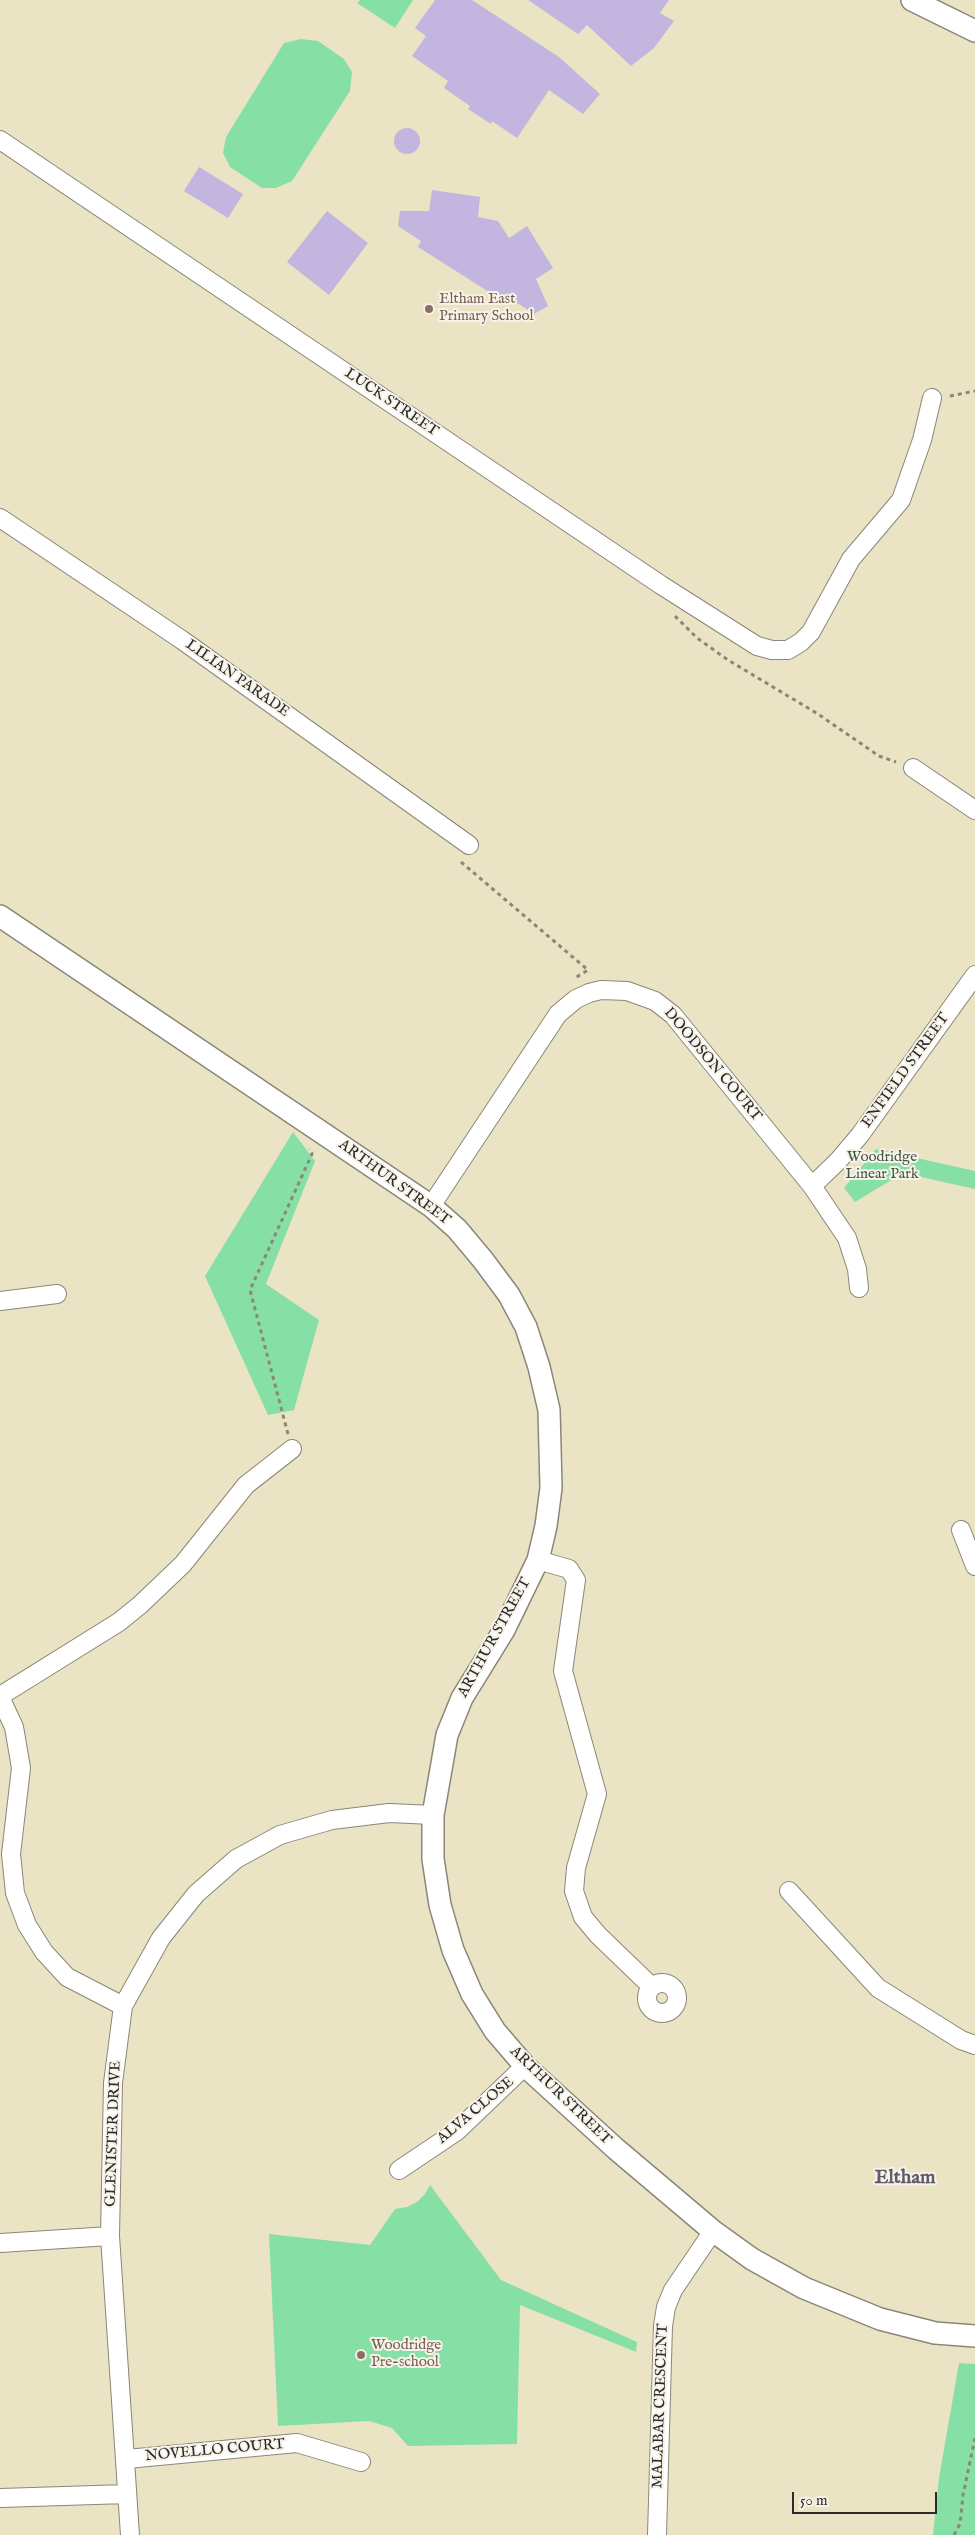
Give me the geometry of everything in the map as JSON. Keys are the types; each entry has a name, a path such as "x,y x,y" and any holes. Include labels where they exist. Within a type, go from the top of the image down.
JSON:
{"street":[{"path":"912,0 975,31"},
{"name":"LUCK STREET","path":"0,140 661,585 757,646 772,650 788,650 801,642 811,632 851,559 901,500 922,440 932,398"},
{"name":"LILIAN PARADE","path":"0,518 182,640 469,845"},
{"path":"913,768 975,810"},
{"name":"ARTHUR STREET","path":"0,916 431,1206 457,1229 509,1295 526,1327 540,1368 549,1410 552,1451 551,1488 538,1560 504,1630 462,1698 447,1735 433,1815 434,1858 440,1905 453,1950 472,1994 494,2031 525,2066 616,2149 713,2231 752,2259 804,2288 880,2319 935,2333 975,2336"},
{"name":"ENFIELD STREET","path":"812,1186 838,1161 860,1135 975,975"},
{"name":"DOODSON COURT","path":"431,1206 558,1014 576,999 601,990 614,989 643,995 655,1001 673,1015 812,1186 847,1238 858,1269 859,1288"},
{"path":"0,1301 57,1294"},
{"path":"123,2006 67,1977 44,1952 27,1925 15,1893 11,1854 21,1768 14,1727 0,1696 119,1622 140,1605 183,1564 246,1485 292,1449"},
{"path":"960,1530 975,1566"},
{"path":"538,1560 569,1570 576,1580 563,1671 597,1794 576,1868 574,1891 583,1916 598,1935 652,1987"},
{"name":"GLENISTER DRIVE","path":"130,2535 110,2236 113,2083 123,2006 161,1938 196,1894 236,1859 280,1836 332,1820 389,1813 433,1815"},
{"path":"789,1891 878,1988 961,2040 975,2045"},
{"name":"ALVA CLOSE","path":"400,2170 457,2131 525,2066"},
{"name":"MALABAR CRESCENT","path":"657,2535 663,2326 666,2308 673,2290 713,2231"},
{"path":"0,2243 110,2236"},
{"name":"NOVELLO COURT","path":"126,2459 297,2443 361,2462"},
{"path":"0,2498 127,2494"}],"path":[{"path":"932,398 975,391"},
{"path":"460,861 588,970 570,981"},
{"path":"292,1449 250,1290 312,1154 307,1147"},
{"path":"954,2535 960,2524 963,2495 975,2438"}],"green space":[{"path":"360,0 413,0 395,28 357,3"},
{"path":"301,39 318,41 344,59 352,72 350,91 292,181 276,188 262,188 230,167 223,153 226,137 284,43"},
{"path":"293,1132 315,1161 266,1284 319,1320 294,1410 268,1415 205,1276"},
{"name":"Woodridge Linear Park","path":"876,1149 975,1171 975,1189 903,1173 855,1202 844,1188"},
{"path":"430,2185 501,2280 637,2342 636,2352 520,2305 517,2444 408,2446 392,2428 369,2421 278,2426 269,2234 370,2245 395,2209 407,2207 417,2202"},
{"path":"959,2363 975,2364 975,2535 933,2535 939,2478"}],"building":[{"path":"435,0 472,0 559,57 600,94 583,114 549,90 517,138 492,121 491,124 468,109 470,106 444,88 448,81 412,56 426,36 415,28"},
{"path":"528,0 669,0 660,13 674,21 654,48 631,66 587,25 578,34"},
{"path":"407,128 416,132 420,141 416,150 407,154 398,150 394,141 398,132"},
{"path":"199,167 243,194 228,218 184,191"},
{"path":"432,190 480,197 478,217 498,221 509,238 527,226 553,268 536,279 548,306 534,314 511,299 508,304 418,247 421,241 398,226 400,211 429,211"},
{"path":"327,211 368,243 329,295 287,262"}],"place":[{"name":"Eltham East Primary School","path":"429,309"},
{"name":"Woodridge Pre-school","path":"361,2355"}],"district":[{"name":"Eltham","path":"905,2179"}]}
